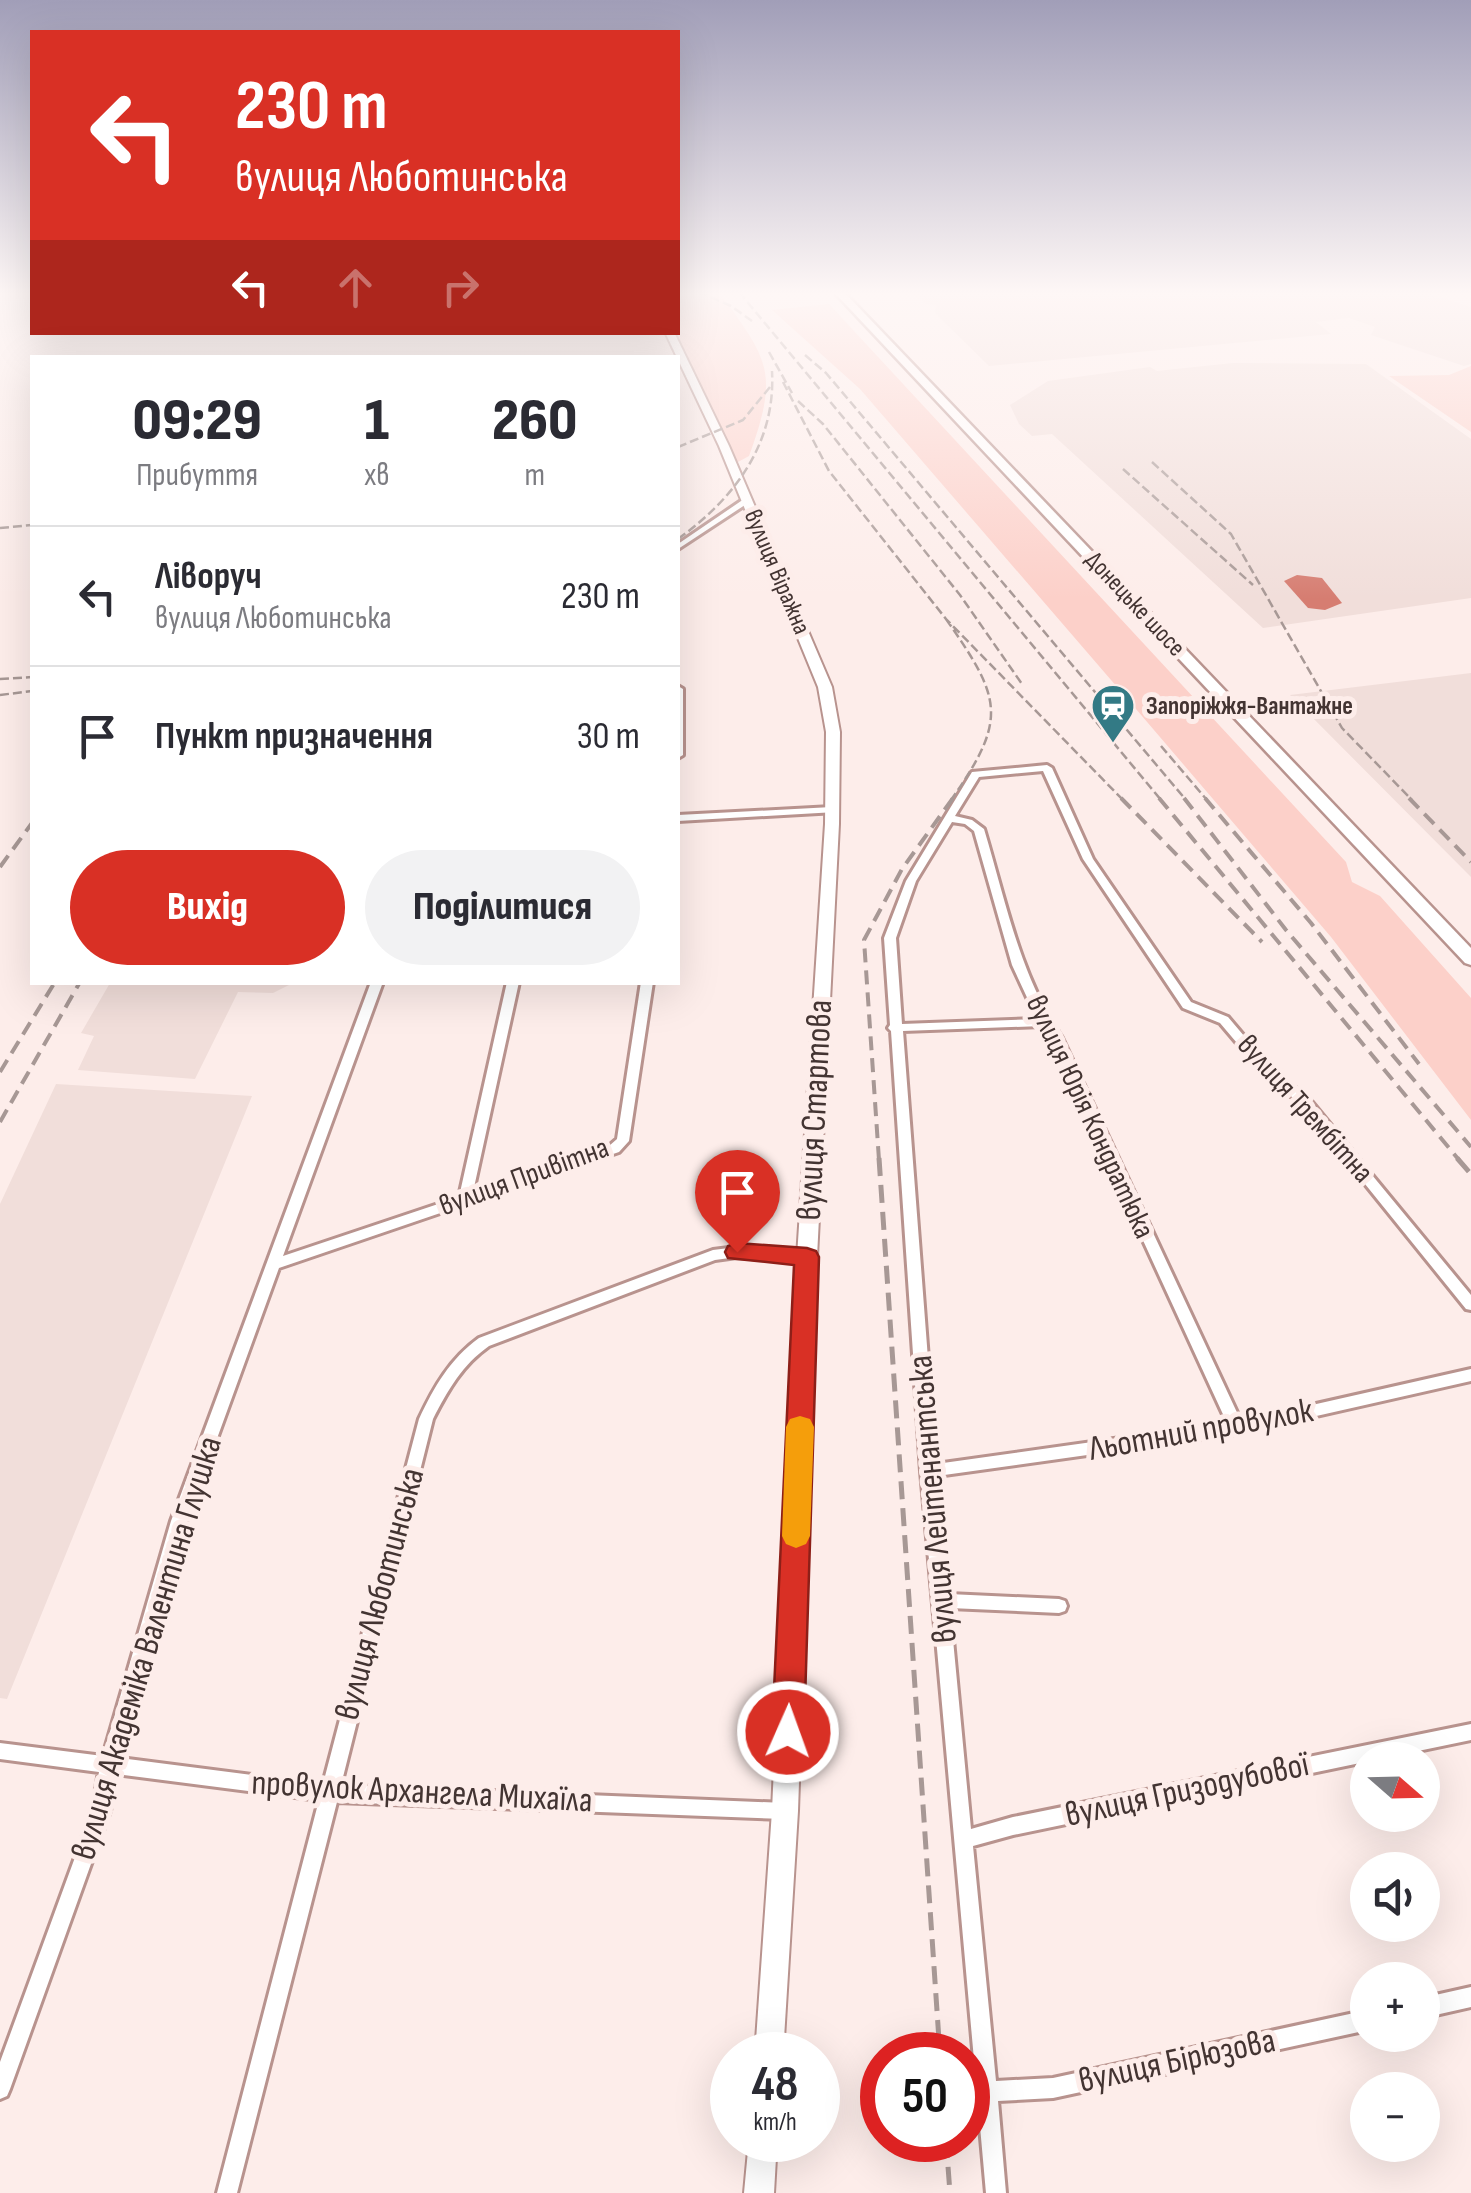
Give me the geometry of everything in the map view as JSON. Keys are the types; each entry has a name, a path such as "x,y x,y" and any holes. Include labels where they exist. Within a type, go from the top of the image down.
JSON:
{"main road":[{"name":"вулиця Віражна","path":"698,394 825,687 832,732 832,817"},
{"name":"Донецьке шосе","path":"936,394 1471,960"},
{"name":"вулиця Стартова","path":"770,2032 785,1812 807,1257 832,817"},
{"path":"759,2193 761,2162"}],"street":[{"path":"680,545 747,501"},
{"name":"вулиця Лейтенантська","path":"981,2032 929,1472 890,938 911,881 976,774 1047,768"},
{"name":"вулиця Трембітна","path":"1047,768 1088,859 1187,1005 1224,1020 1274,1079 1302,1098 1471,1305"},
{"path":"680,818 832,817"},
{"name":"вулиця Юрія Кондратюка","path":"948,818 979,829 998,909 1044,1022 1056,1038 1237,1428"},
{"name":"вулиця Академіка Валентина Глушка","path":"0,2089 102,1811 110,1765 179,1521 376,985"},
{"path":"465,1199 511,985"},
{"name":"вулиця Привітна","path":"273,1266 614,1150 623,1140 647,985"},
{"path":"894,1028 1044,1022"},
{"name":"вулиця Люботинська","path":"226,2193 426,1419 457,1364 484,1342 714,1254 807,1257"},
{"name":"Льотний провулок","path":"929,1472 1237,1428 1471,1375"},
{"path":"942,1601 1058,1606"},
{"name":"вулиця Гризодубової","path":"964,1840 1013,1826 1471,1732"},
{"name":"провулок Архангела Михаїла","path":"0,1751 327,1793 785,1812"},
{"path":"1440,2004 1471,1997"},
{"name":"вулиця Бірюзова","path":"990,2092 1052,2088 1350,2024"},
{"name":"вулиця Лейтенантська","path":"990,2132 996,2193"}],"shaded area":[{"path":"699,394 765,394 749,456 738,462 724,446"},
{"path":"865,394 913,394 1346,862 1352,882 1380,896 1471,998 1471,1120 1331,937"},
{"path":"1027,394 1408,394 1471,439 1471,598 1263,628 1052,434 1032,436 1019,424 1010,405"},
{"path":"1416,394 1471,394 1471,432"},
{"path":"1297,575 1322,578 1342,603 1325,610 1308,608 1284,581"},
{"path":"1471,673 1471,877 1290,695"},
{"path":"108,985 289,985 273,993 238,992 195,1079 78,1070 94,1036 81,1033"},
{"path":"56,1084 252,1096 7,1699 0,1698 0,1204"}],"railway":[{"path":"680,446 743,420 764,394"},
{"path":"680,537 717,506 748,467 767,422 771,394"},
{"path":"789,394 829,471 946,619"},
{"path":"824,394 1161,800"},
{"path":"844,394 1186,800"},
{"path":"798,401 823,424 960,595 1022,684"},
{"path":"1152,462 1231,534 1342,728 1412,800"},
{"path":"1123,469 1253,585"},
{"path":"0,528 30,525"},
{"path":"946,619 1123,800"},
{"path":"946,619 978,669 991,708 982,748 951,800"},
{"path":"0,679 30,677"},
{"path":"0,695 30,691"},
{"path":"1161,746 1207,800"},
{"path":"879,1160 864,940 902,869 953,798"},
{"path":"1121,798 1262,942"},
{"path":"1159,798 1459,1160"},
{"path":"1184,798 1286,930 1471,1147"},
{"path":"1205,798 1311,923 1419,1064"},
{"path":"1409,798 1471,862"},
{"path":"0,867 30,826"},
{"path":"0,1072 53,985"},
{"path":"0,1122 78,985"},
{"path":"879,1158 938,2032"},
{"path":"1457,1158 1471,1174"},
{"path":"948,2162 950,2193"}],"slow traffic":[{"path":"796,1536 800,1427"}],"place":[{"name":"Запоріжжя-Вантажне","path":"1113,744"}],"route":[{"path":"737,1252 807,1257 788,1732"}]}
